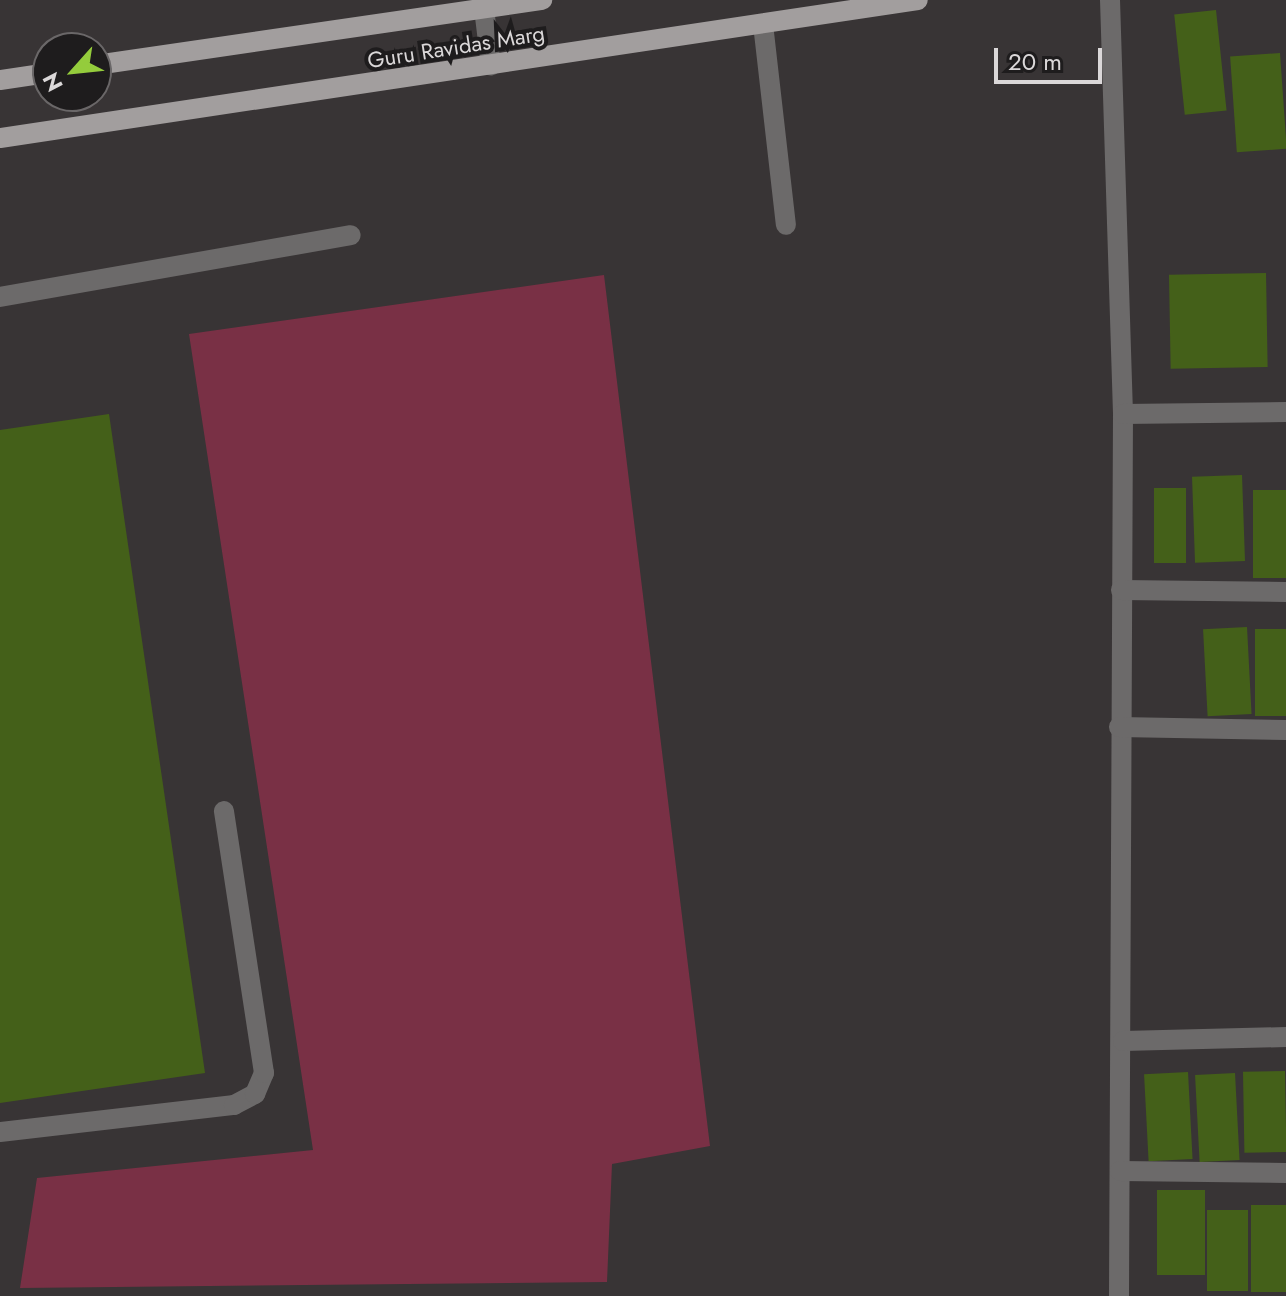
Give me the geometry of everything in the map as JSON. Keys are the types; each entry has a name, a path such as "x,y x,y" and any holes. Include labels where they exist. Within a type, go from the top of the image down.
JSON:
{"main road":[{"name":"Guru Ravidas Marg","path":"112,62 484,4 542,0"},
{"name":"Guru Ravidas Marg","path":"0,138 918,0"},
{"path":"0,80 32,75"}],"street":[{"path":"1110,0 1123,414 1119,727 1123,1041 1119,1296"},
{"path":"484,4 491,66"},
{"path":"763,24 786,225"},
{"path":"0,297 351,235"},
{"path":"1123,414 1286,412"},
{"path":"1121,590 1286,592"},
{"path":"1119,727 1286,730"},
{"path":"0,1132 234,1105 255,1094 264,1073 224,811"},
{"path":"1123,1041 1286,1037"},
{"path":"1120,1171 1286,1173"}],"shaded area":[{"path":"604,275 710,1146 612,1164 607,1282 20,1288 37,1178 313,1150 189,334"}],"building":[{"path":"1216,10 1227,110 1185,115 1174,14"},
{"path":"1280,53 1286,149 1237,152 1230,56"},
{"path":"1266,273 1268,367 1171,369 1169,275"},
{"path":"109,414 205,1073 0,1103 0,430"},
{"path":"1242,475 1245,561 1195,563 1192,477"},
{"path":"1154,488 1186,488 1186,563 1154,563"},
{"path":"1253,490 1286,490 1286,578 1253,578"},
{"path":"1247,627 1252,714 1208,716 1203,629"},
{"path":"1255,629 1286,629 1286,716 1255,716"},
{"path":"1285,1071 1286,1152 1244,1153 1243,1072"},
{"path":"1188,1072 1193,1159 1149,1161 1144,1074"},
{"path":"1235,1073 1240,1160 1200,1162 1195,1075"},
{"path":"1157,1190 1205,1190 1205,1275 1157,1275"},
{"path":"1251,1205 1286,1205 1286,1292 1251,1292"},
{"path":"1207,1210 1248,1210 1248,1291 1207,1291"}]}
